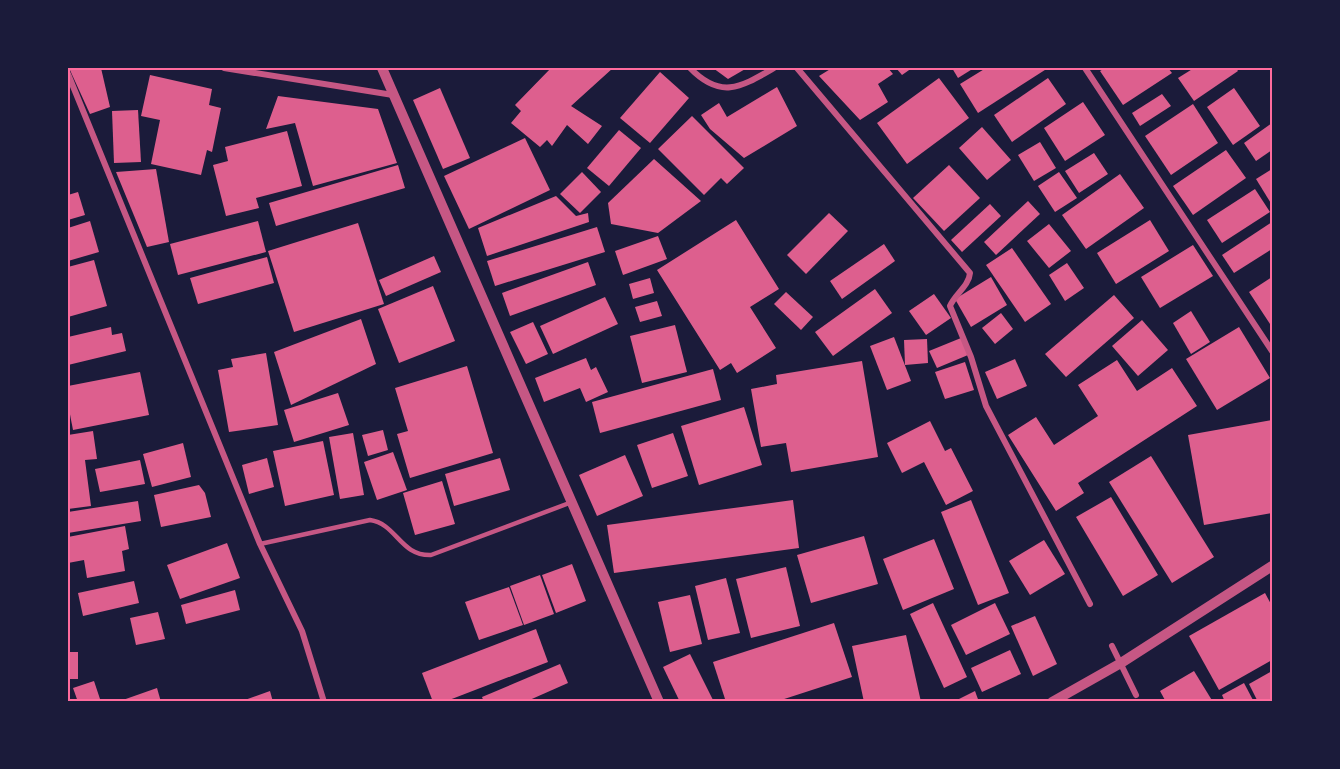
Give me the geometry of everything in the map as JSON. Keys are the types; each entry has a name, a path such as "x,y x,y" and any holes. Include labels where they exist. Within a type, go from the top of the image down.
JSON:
{"street":[{"path":"224,68 394,95"},
{"path":"382,68 659,702"},
{"path":"690,68 702,79 721,88 745,84 774,68"},
{"path":"797,68 970,273 970,280 954,297 950,306 971,357 986,406 1090,604"},
{"path":"1085,68 1272,351"},
{"path":"68,74 260,544 302,631 324,702"},
{"path":"1052,702 1121,663 1272,566"},
{"path":"1112,646 1136,695"}],"lane":[{"path":"260,544 370,520 386,527 407,549 420,555 431,555 572,502"}],"building":[{"path":"69,68 101,68 110,107 90,114"},
{"path":"551,68 613,68 571,106 602,126 588,144 567,125 552,146 547,140 540,147 511,123 521,111 515,105"},
{"path":"713,68 747,68 728,79"},
{"path":"832,68 888,68 893,74 878,84 888,102 860,120 819,76"},
{"path":"896,68 912,68 902,75"},
{"path":"952,68 974,68 958,78"},
{"path":"986,68 1048,68 978,113 960,84"},
{"path":"1105,68 1168,68 1172,73 1123,105 1100,71"},
{"path":"1194,68 1236,68 1238,71 1194,101 1178,78"},
{"path":"660,72 689,98 650,143 620,118"},
{"path":"150,75 212,89 209,105 221,108 212,152 207,150 201,175 151,164 160,120 141,116"},
{"path":"939,78 969,118 907,164 877,123"},
{"path":"1048,78 1066,104 1012,142 994,115"},
{"path":"777,87 797,126 744,158 710,129 701,115 719,103 727,117"},
{"path":"440,88 470,158 443,169 413,100"},
{"path":"1234,88 1260,126 1233,145 1207,107"},
{"path":"1162,94 1171,106 1140,126 1132,113"},
{"path":"278,96 378,109 397,163 313,186 295,123 266,129"},
{"path":"1083,102 1105,135 1065,161 1044,128"},
{"path":"1193,104 1218,143 1171,175 1145,136"},
{"path":"138,110 141,162 114,163 112,111"},
{"path":"692,116 744,168 727,184 721,178 704,195 658,149"},
{"path":"1272,123 1272,150 1256,161 1244,143"},
{"path":"982,127 1011,160 987,180 959,148"},
{"path":"619,130 641,148 609,186 587,168"},
{"path":"287,131 302,186 256,198 259,208 226,216 213,165 228,161 225,147"},
{"path":"525,138 550,190 469,229 444,176"},
{"path":"1040,142 1056,168 1034,181 1018,155"},
{"path":"1226,150 1246,178 1193,215 1173,186"},
{"path":"1094,153 1108,174 1079,193 1065,171"},
{"path":"654,159 701,201 658,233 611,224 608,203"},
{"path":"398,165 405,188 276,226 269,203"},
{"path":"949,165 980,198 944,231 913,198"},
{"path":"156,169 169,242 147,247 116,172"},
{"path":"1272,169 1272,205 1256,179"},
{"path":"582,172 601,192 580,213 560,194"},
{"path":"1059,172 1077,198 1055,212 1038,186"},
{"path":"1120,174 1144,208 1086,249 1062,215"},
{"path":"1255,189 1270,212 1222,243 1207,220"},
{"path":"78,192 85,215 68,220 68,195"},
{"path":"556,196 576,216 588,213 589,222 487,256 478,228"},
{"path":"1028,201 1040,214 996,255 984,242"},
{"path":"990,204 1001,216 962,252 951,240"},
{"path":"829,213 848,231 806,274 787,255"},
{"path":"736,220 779,289 750,307 776,348 737,373 731,363 720,370 657,270"},
{"path":"1150,220 1169,251 1116,284 1097,253"},
{"path":"90,221 99,252 68,261 68,228"},
{"path":"258,221 266,252 178,275 170,244"},
{"path":"1272,222 1272,249 1234,273 1222,255"},
{"path":"358,223 384,304 294,332 268,251"},
{"path":"1049,224 1071,251 1049,268 1027,241"},
{"path":"597,227 605,252 495,286 487,261"},
{"path":"658,236 667,259 623,275 615,251"},
{"path":"884,244 895,261 842,299 830,281"},
{"path":"1193,245 1213,276 1160,308 1141,277"},
{"path":"1012,248 1051,304 1025,322 986,265"},
{"path":"434,256 441,272 386,296 379,280"},
{"path":"267,257 274,283 198,304 190,278"},
{"path":"94,260 107,306 68,317 68,267"},
{"path":"588,262 596,285 510,316 502,293"},
{"path":"1067,263 1084,288 1065,301 1049,275"},
{"path":"991,277 1007,305 971,327 955,299"},
{"path":"1272,277 1272,327 1249,292"},
{"path":"650,278 654,293 633,299 629,284"},
{"path":"433,286 455,341 399,363 378,309"},
{"path":"875,289 892,313 833,356 815,332"},
{"path":"786,292 813,317 801,330 774,304"},
{"path":"934,294 951,318 926,335 909,311"},
{"path":"1114,295 1134,318 1066,377 1045,354"},
{"path":"605,297 618,324 553,354 540,326"},
{"path":"657,301 662,316 640,322 635,307"},
{"path":"1191,311 1210,342 1191,354 1173,323"},
{"path":"1001,313 1013,329 995,344 982,328"},
{"path":"361,319 376,364 291,405 274,352"},
{"path":"1142,320 1168,350 1138,376 1112,346"},
{"path":"533,322 548,354 526,364 510,332"},
{"path":"675,325 687,372 642,383 630,336"},
{"path":"111,327 112,335 122,333 126,351 68,365 68,337"},
{"path":"1239,327 1270,378 1217,410 1186,359"},
{"path":"894,337 911,381 887,390 870,346"},
{"path":"961,338 968,355 937,368 929,351"},
{"path":"927,339 928,363 905,365 904,340"},
{"path":"266,353 278,425 229,432 218,370 233,367 231,359"},
{"path":"586,358 591,370 596,367 608,392 586,402 580,388 544,402 535,378"},
{"path":"1015,359 1027,386 997,399 985,372"},
{"path":"1117,360 1137,391 1172,368 1197,406 1078,483 1084,493 1056,511 1008,435 1036,417 1054,445 1098,416 1078,385"},
{"path":"862,361 878,457 791,472 786,443 761,447 751,389 777,384 776,375"},
{"path":"965,362 974,390 945,399 935,372"},
{"path":"467,366 493,453 410,478 397,434 408,431 395,388"},
{"path":"713,369 721,400 600,433 592,402"},
{"path":"140,372 149,415 73,430 68,404 68,386"},
{"path":"338,393 349,425 294,442 284,410"},
{"path":"744,407 762,465 699,485 681,426"},
{"path":"1272,420 1272,513 1204,525 1188,435"},
{"path":"930,421 945,451 951,448 973,491 946,505 924,462 902,473 887,443"},
{"path":"383,430 388,450 368,456 362,435"},
{"path":"93,431 97,459 85,460 91,506 68,509 68,435"},
{"path":"353,433 364,495 340,499 329,437"},
{"path":"673,433 688,476 652,488 637,445"},
{"path":"323,441 334,495 285,506 273,451"},
{"path":"183,443 191,477 152,487 143,454"},
{"path":"393,452 407,490 377,500 364,462"},
{"path":"625,455 643,496 597,516 579,475"},
{"path":"1151,456 1214,557 1172,583 1109,482"},
{"path":"267,458 274,487 249,494 242,465"},
{"path":"500,458 510,490 454,506 445,474"},
{"path":"140,460 145,484 100,492 95,469"},
{"path":"442,481 455,524 415,535 403,493"},
{"path":"199,485 205,493 211,517 161,527 154,495"},
{"path":"1111,497 1158,575 1123,596 1076,517"},
{"path":"793,500 799,548 614,573 607,525"},
{"path":"971,500 1009,593 978,605 941,512"},
{"path":"138,501 141,521 68,533 68,512"},
{"path":"125,526 129,549 122,551 125,571 87,578 84,560 68,563 68,537"},
{"path":"864,536 878,584 811,603 797,555"},
{"path":"934,539 954,589 903,610 883,559"},
{"path":"1044,540 1065,574 1030,595 1009,561"},
{"path":"227,543 240,578 180,599 167,565"},
{"path":"572,564 586,601 556,613 542,575"},
{"path":"786,567 800,626 751,638 736,579"},
{"path":"540,575 554,614 524,625 510,586"},
{"path":"726,578 740,633 708,640 695,586"},
{"path":"134,581 139,603 83,616 78,593"},
{"path":"509,587 523,625 479,640 465,602"},
{"path":"235,590 240,610 186,624 181,605"},
{"path":"1265,593 1272,606 1272,660 1219,690 1189,636"},
{"path":"690,595 702,644 670,652 658,602"},
{"path":"933,603 967,677 944,688 910,614"},
{"path":"995,603 1010,634 966,655 951,625"},
{"path":"158,612 165,639 136,645 130,618"},
{"path":"1035,616 1057,664 1033,676 1011,626"},
{"path":"834,623 852,677 775,702 726,702 713,662"},
{"path":"536,629 548,662 444,702 433,702 422,673"},
{"path":"906,635 921,702 864,702 852,646"},
{"path":"1010,650 1021,674 982,692 971,668"},
{"path":"68,652 78,652 78,679 68,679"},
{"path":"690,654 714,702 680,702 663,667"},
{"path":"560,664 568,683 525,702 484,702 482,697"},
{"path":"1194,671 1213,702 1166,702 1160,691"},
{"path":"1272,671 1272,702 1258,702 1249,684"},
{"path":"94,681 101,702 78,702 73,688"},
{"path":"1244,683 1254,702 1225,702 1222,695"},
{"path":"157,688 161,702 120,702 120,701"},
{"path":"270,691 273,702 242,702 242,701"},
{"path":"975,691 979,702 953,702"}]}
